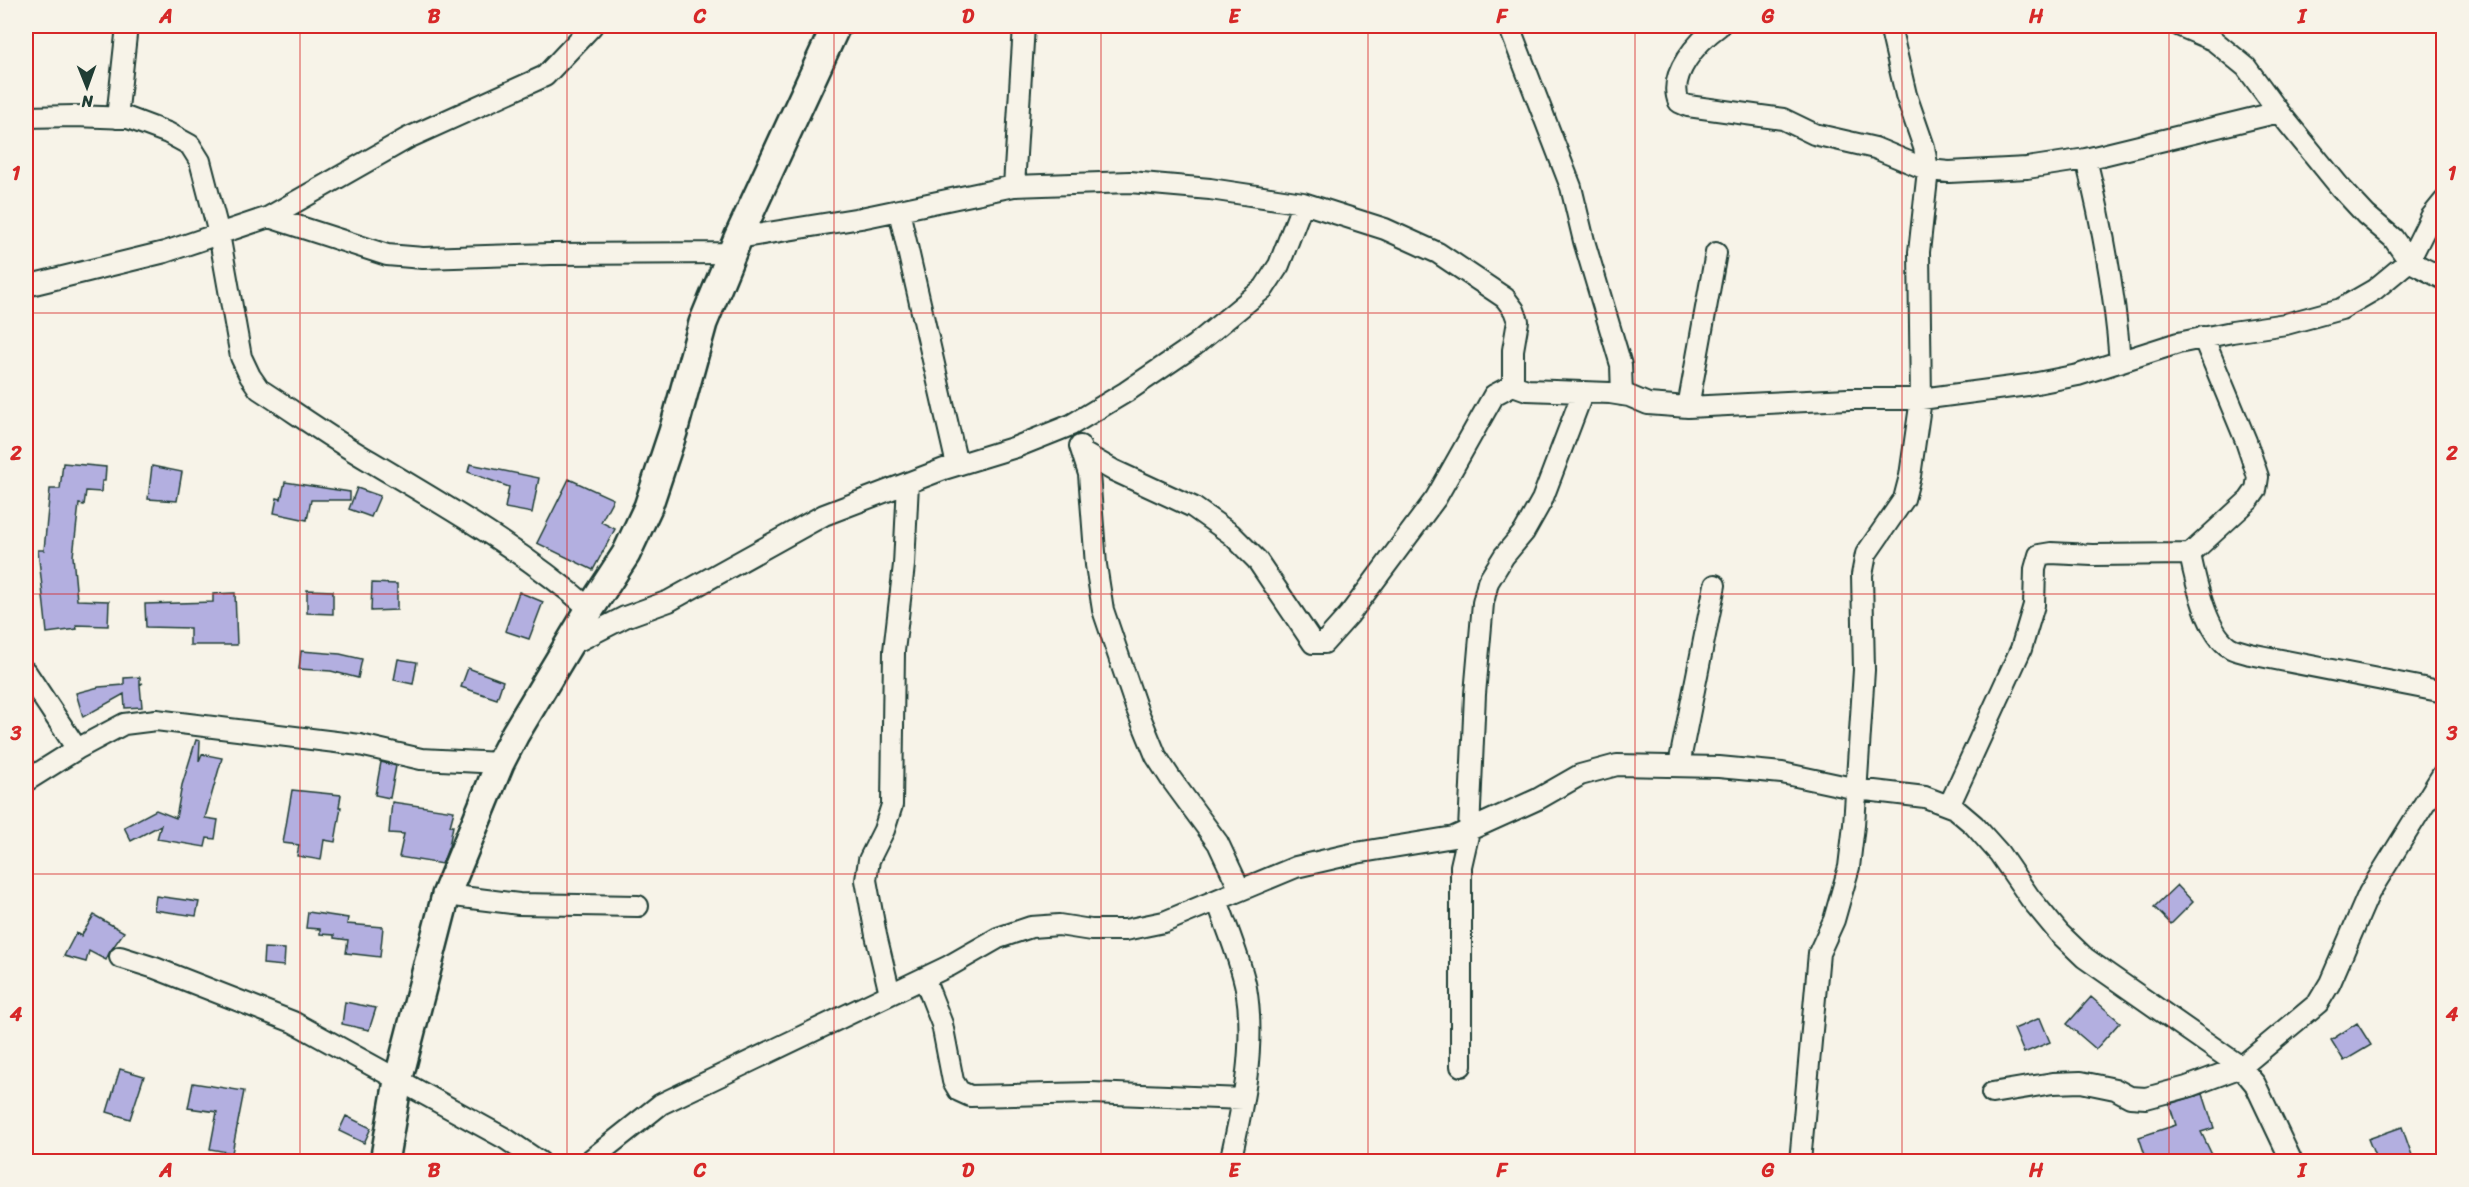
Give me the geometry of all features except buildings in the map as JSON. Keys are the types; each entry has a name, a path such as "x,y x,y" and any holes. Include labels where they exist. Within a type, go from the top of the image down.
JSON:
{"street":[{"path":"117,118 127,26"},
{"path":"26,286 165,252 269,217 408,138 545,76 592,26"},
{"path":"384,1161 398,1081 447,895 514,734 566,647 626,554 648,507 673,432 703,323 751,209 836,26"},
{"path":"1014,186 1024,26"},
{"path":"1509,26 1571,187 1584,241 1621,365 1622,395"},
{"path":"1719,26 1692,54 1678,75 1676,87 1679,102 1697,108 1783,119 1814,134 1875,148 1928,170 2016,169 2086,159 2279,112"},
{"path":"1800,1161 1819,953 1834,920 1849,867 1857,789 1864,670 1862,575 1866,554 1904,499 1910,476 1921,399 1919,252 1928,170 1924,147 1906,95 1890,26"},
{"path":"2180,26 2213,40 2246,67 2279,112 2366,215 2392,238 2409,261 2444,279"},
{"path":"26,117 128,118 190,145 200,161 219,234 241,357 259,389 369,460 429,494 503,541 557,580 590,609"},
{"path":"2086,159 2103,224 2120,362"},
{"path":"269,217 387,255 423,258 735,245 773,233 898,211 1014,186 1130,182 1210,189 1303,203 1385,229 1438,253 1505,298 1514,310 1518,321 1513,350 1513,385"},
{"path":"1083,453 1113,470 1193,507 1231,534 1257,560 1313,643 1319,644 1324,643 1349,615 1436,498 1494,395 1513,385 1527,390 1622,395 1648,404 1688,407 1848,399 1921,399 2027,385 2078,375 2157,349 2203,337 2286,324 2341,309 2374,290 2409,261 2431,217 2444,201"},
{"path":"566,647 625,617 669,601 824,515 957,465 1016,447 1071,426 1195,345 1264,288 1279,265 1303,203"},
{"path":"751,209 773,233"},
{"path":"898,211 957,465"},
{"path":"1688,407 1716,253"},
{"path":"1949,806 2021,649 2034,605 2035,569 2039,555 2051,553 2190,554 2249,500 2256,490 2258,477 2246,441 2203,337"},
{"path":"1461,1066 1461,866 1469,831 1479,627 1485,592 1488,582 1504,556 1524,532 1542,500 1582,392"},
{"path":"1071,426 1083,453 1090,485 1096,565 1103,610 1129,687 1156,756 1170,779 1218,843 1240,890"},
{"path":"890,994 866,880 869,860 884,830 892,805 894,651 904,565 908,483"},
{"path":"2190,554 2196,584 2211,621 2218,636 2230,647 2250,654 2444,692"},
{"path":"1679,765 1715,585"},
{"path":"26,672 77,749"},
{"path":"26,781 77,749 124,724 156,720 360,745 421,759 500,763"},
{"path":"588,1161 661,1104 924,978 998,938 1031,927 1059,925 1091,930 1125,930 1164,922 1296,867 1356,853 1433,842 1469,831 1538,799 1580,775 1617,765 1679,765 1782,773 1857,789 1925,797 1949,806 1974,825 1999,853 2059,933 2085,958 2241,1067 2254,1084 2292,1161"},
{"path":"1992,1093 2054,1083 2080,1082 2106,1086 2130,1097 2145,1098 2187,1087 2241,1067 2318,1003 2330,983 2369,893 2444,772"},
{"path":"447,895 519,904 638,906"},
{"path":"1217,900 1238,957 1246,988 1249,1022 1248,1072 1230,1161"},
{"path":"120,957 156,968 293,1022 506,1139 540,1161"},
{"path":"924,978 942,1024 953,1081 959,1091 970,1096 1091,1093 1243,1099"}]}
